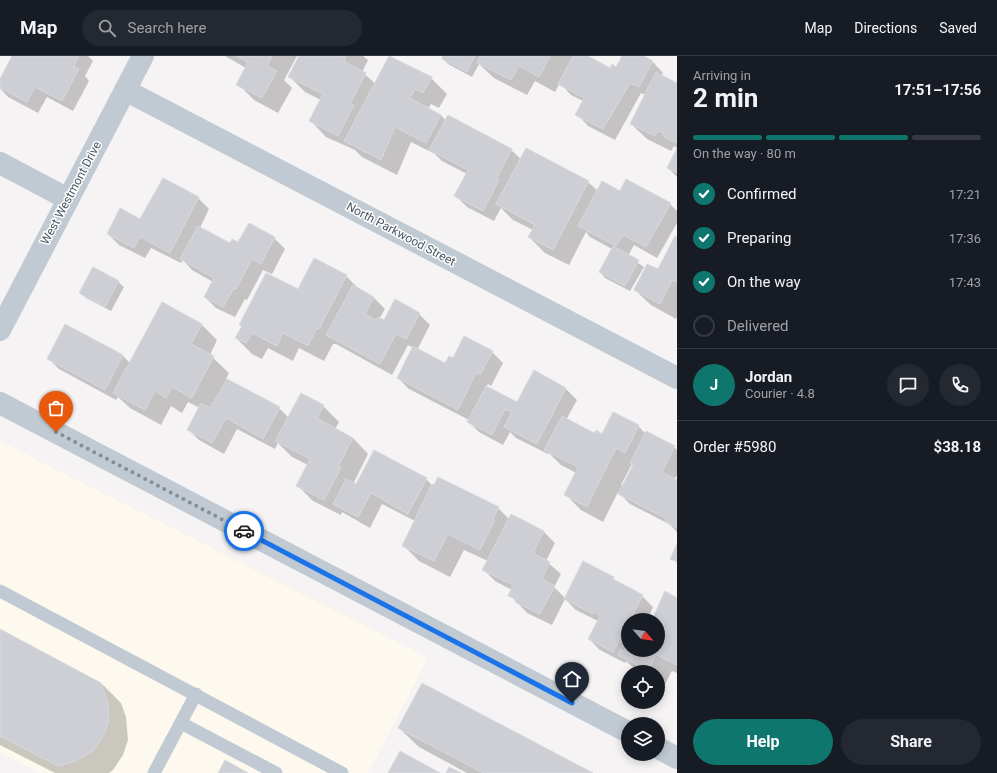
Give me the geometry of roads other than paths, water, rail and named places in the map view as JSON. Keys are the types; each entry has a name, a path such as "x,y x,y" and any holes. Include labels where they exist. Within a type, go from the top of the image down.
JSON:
{"street":[{"name":"West Westmont Drive","path":"0,330 143,56"},
{"name":"North Parkwood Street","path":"125,90 677,378"},
{"path":"0,164 68,199"},
{"path":"0,403 621,728"},
{"path":"665,752 677,758"}],"lane":[{"path":"0,591 342,773"},
{"path":"154,773 196,694"},
{"path":"180,722 276,773"}]}
